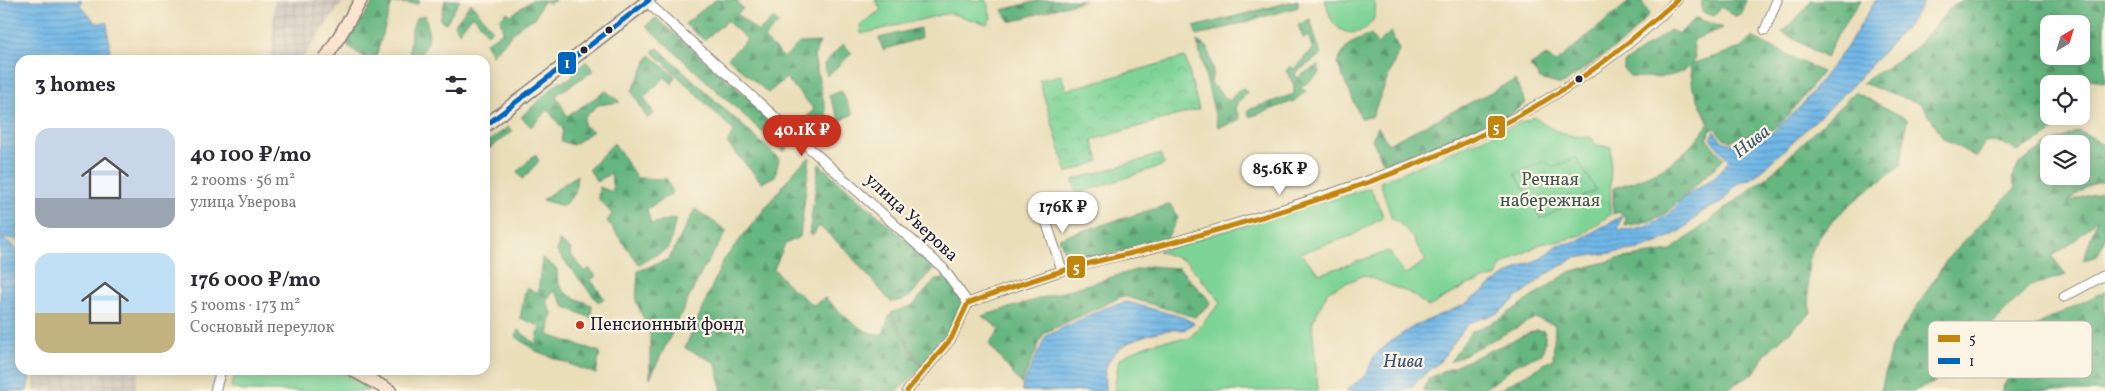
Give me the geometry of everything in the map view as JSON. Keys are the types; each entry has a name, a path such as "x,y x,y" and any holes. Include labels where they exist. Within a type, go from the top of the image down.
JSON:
{"main road":[{"path":"328,55 361,0"},
{"path":"490,122 648,1"},
{"path":"359,375 375,387 390,391"}],"street":[{"path":"907,391 951,340 968,303 1062,270 1169,243 1375,179 1491,130 1534,108 1614,55 1656,21 1677,0"},
{"path":"1765,30 1777,0"},
{"name":"улица Уверова","path":"648,1 943,268 968,303"},
{"path":"1039,213 1044,218 1062,270"},
{"path":"2064,297 2105,275"},
{"path":"215,391 220,375"}],"shaded area":[{"path":"275,0 344,0 305,55 271,55"},
{"path":"35,375 139,375 134,391 34,391"}],"green space":[{"path":"375,0 419,0 418,4 392,3 376,55 361,55 345,44"},
{"path":"445,0 460,0 446,23 440,20"},
{"path":"532,0 556,0 550,3 543,1 534,19 523,23 492,55 485,43 503,32 500,19 507,12 511,15"},
{"path":"715,0 736,0 743,9 737,14 758,32 774,18 779,23 764,38 784,58 799,43 820,42 814,57 829,125 816,132 804,120 814,109 786,78 768,93 728,58 747,39 727,21 704,40 685,24"},
{"path":"875,0 987,0 991,18 987,24 949,13 861,34 860,25 881,10"},
{"path":"1041,0 1085,0 1010,22 1002,10"},
{"path":"1298,0 1298,7 1197,36 1194,27"},
{"path":"1325,0 1374,0 1376,9 1374,18 1363,30 1348,32 1340,29 1333,22"},
{"path":"1631,0 1641,0 1649,14 1627,39 1561,85 1540,79 1530,66 1546,55 1555,63"},
{"path":"1702,0 1746,0 1742,14 1735,16 1721,7 1714,16 1702,12"},
{"path":"1811,0 1861,0 1837,35 1826,58 1782,32 1807,7"},
{"path":"1963,0 2105,0 2105,83 2090,79 2090,75 2040,75 2040,125 2061,125 2048,135 2040,135 2040,140 2017,151 2002,143 1985,142 1976,157 1944,139 1922,104 1862,83 1913,50 1953,5"},
{"path":"471,3 492,29 488,34 473,15 459,32 454,25"},
{"path":"425,15 429,35 427,45 419,55 409,55 411,32 416,18"},
{"path":"656,18 794,138 784,152 646,26"},
{"path":"1696,18 1723,28 1693,40 1695,58 1691,64 1741,48 1752,37 1822,72 1790,114 1775,128 1731,141 1723,138 1715,128 1709,132 1707,140 1724,159 1666,213 1650,221 1625,226 1626,217 1619,212 1613,214 1613,188 1643,178 1667,165 1689,148 1709,123 1693,89 1690,65 1685,70 1671,75 1631,77 1624,70 1624,63 1670,30 1679,34"},
{"path":"1310,19 1321,55 1295,73 1297,78 1318,65 1320,73 1300,88 1306,91 1294,101 1250,117 1247,110 1294,94 1294,85 1286,71 1290,66 1294,69 1312,49 1309,37 1303,38 1298,25"},
{"path":"920,28 921,38 883,50 879,38"},
{"path":"1391,32 1399,50 1372,117 1361,118 1337,63 1348,45 1371,34 1377,44"},
{"path":"1197,41 1208,48 1213,71 1211,83 1229,101 1241,88 1247,92 1235,107 1240,119 1230,124 1218,127"},
{"path":"843,44 852,53 827,76 824,64"},
{"path":"658,48 779,159 775,176 762,183 727,143 734,131 652,51"},
{"path":"650,55 675,76 672,84 665,77 644,97 654,114 647,118 632,91"},
{"path":"1185,57 1199,109 1092,140 1099,161 1067,173 1039,80 1061,75 1066,90"},
{"path":"587,61 593,71 556,95 567,116 606,91 620,102 598,105 584,117 584,126 593,131 573,145 561,141 563,129 548,110 531,127 521,117 559,82 572,78 574,71"},
{"path":"1515,80 1526,103 1501,121 1393,161 1383,162 1372,139 1378,127 1388,144"},
{"path":"841,91 853,114 840,121 829,96"},
{"path":"1855,92 1907,119 1901,165 1838,215 1818,239 1810,257 1808,273 1811,313 1766,353 1754,373 1723,391 1497,391 1553,359 1555,325 1535,318 1450,362 1471,332 1498,320 1569,272 1617,259 1670,251 1773,172"},
{"path":"1535,117 1554,130 1569,135 1592,138 1596,145 1611,147 1610,215 1581,235 1540,244 1500,266 1497,276 1467,285 1428,307 1412,294 1364,275 1328,291 1312,323 1318,391 1114,391 1119,359 1152,343 1189,339 1221,302 1186,261 1158,251 1370,188 1384,217 1351,236 1300,253 1320,274 1389,251 1404,275 1426,261 1408,232 1392,219 1380,182"},
{"path":"508,127 513,131 490,148 490,140"},
{"path":"2078,131 2087,135 2069,135"},
{"path":"2090,137 2105,147 2105,181 2090,185"},
{"path":"614,143 637,178 667,179 673,193 647,209 651,224 676,218 669,248 639,264 607,221 612,214 598,198 599,187 613,192 611,173 597,182 589,169"},
{"path":"2040,150 2040,185 2089,185 2067,202 2100,192 2105,194 2105,238 2098,255 2083,261 2097,219 2075,241 2052,256 2066,275 2030,286 1995,321 1928,321 1928,378 1939,378 1934,383 1913,391 1881,391 1891,347 1948,258 2016,187 2012,178 2019,164"},
{"path":"535,154 539,161 523,179 517,172"},
{"path":"1161,154 1164,165 1077,194 1073,180"},
{"path":"810,157 800,237 785,244 774,269 789,286 813,305 825,298 852,322 867,331 883,334 890,314 922,369 897,391 809,391 803,388 800,391 722,391 716,363 685,348 723,261 797,168"},
{"name":"Речная набережная","path":"1576,157 1596,190 1541,219 1515,173 1545,161 1553,168"},
{"path":"819,164 938,268 933,270 907,298 891,302 845,249 819,226 813,235 809,234"},
{"path":"577,175 575,194 563,206 542,200"},
{"path":"1170,204 1178,218 1166,240 1069,264 1059,238"},
{"path":"695,209 727,231 702,271 650,378 650,333 636,301 638,271 669,259"},
{"path":"559,241 571,249 570,254 586,272 589,268 596,276 591,280 604,298 599,303 557,252"},
{"path":"542,258 557,269 557,277 562,289 572,297 592,305 591,318 565,307 554,290 546,301 552,313 548,335 600,352 596,374 536,351 515,336 518,330 536,344 540,326 520,318 526,288 538,293"},
{"path":"1149,266 1179,268 1212,303 1195,317 1123,296 1044,333 1021,384 989,344 1000,329 982,316"},
{"path":"947,278 963,302 939,350 923,368 891,313 913,305 935,280"},
{"path":"2105,291 2105,391 2001,391 2008,378 2092,378 2092,321 2045,321"},
{"path":"1536,330 1545,331 1545,343 1542,354 1513,366 1503,376 1481,391 1423,391 1429,378"},
{"path":"235,375 346,375 369,387 368,391 242,391 231,387"}],"water":[{"path":"0,0 82,0 80,5 96,23 107,23 110,51 108,55 15,55 15,239 2,237 15,247 15,375 30,375 27,391 0,391"},
{"name":"Нива","path":"1876,0 1925,0 1908,25 1845,93 1761,171 1751,179 1738,183 1721,203 1702,212 1681,231 1657,243 1640,249 1574,258 1547,274 1498,313 1471,322 1440,361 1412,386 1401,391 1346,391 1367,374 1374,356 1394,339 1416,325 1464,305 1500,279 1524,265 1540,259 1557,245 1575,242 1622,216 1618,229 1624,230 1646,226 1667,215 1682,199 1708,182 1725,167 1729,160 1710,139 1714,131 1722,141 1732,144 1772,133 1801,106 1847,47"},
{"path":"1127,302 1182,317 1194,323 1184,330 1162,331 1126,344 1109,361 1105,371 1105,391 1023,391 1022,386 1046,336 1104,308"}],"transit line":[{"name":"1","path":"490,122 649,0"},
{"name":"5","path":"907,391 951,339 968,303 1062,271 1264,217 1369,182 1421,162 1472,140 1521,115 1567,87 1610,57 1677,0"}],"place":[{"name":"Пенсионный фонд","path":"580,325"}]}
